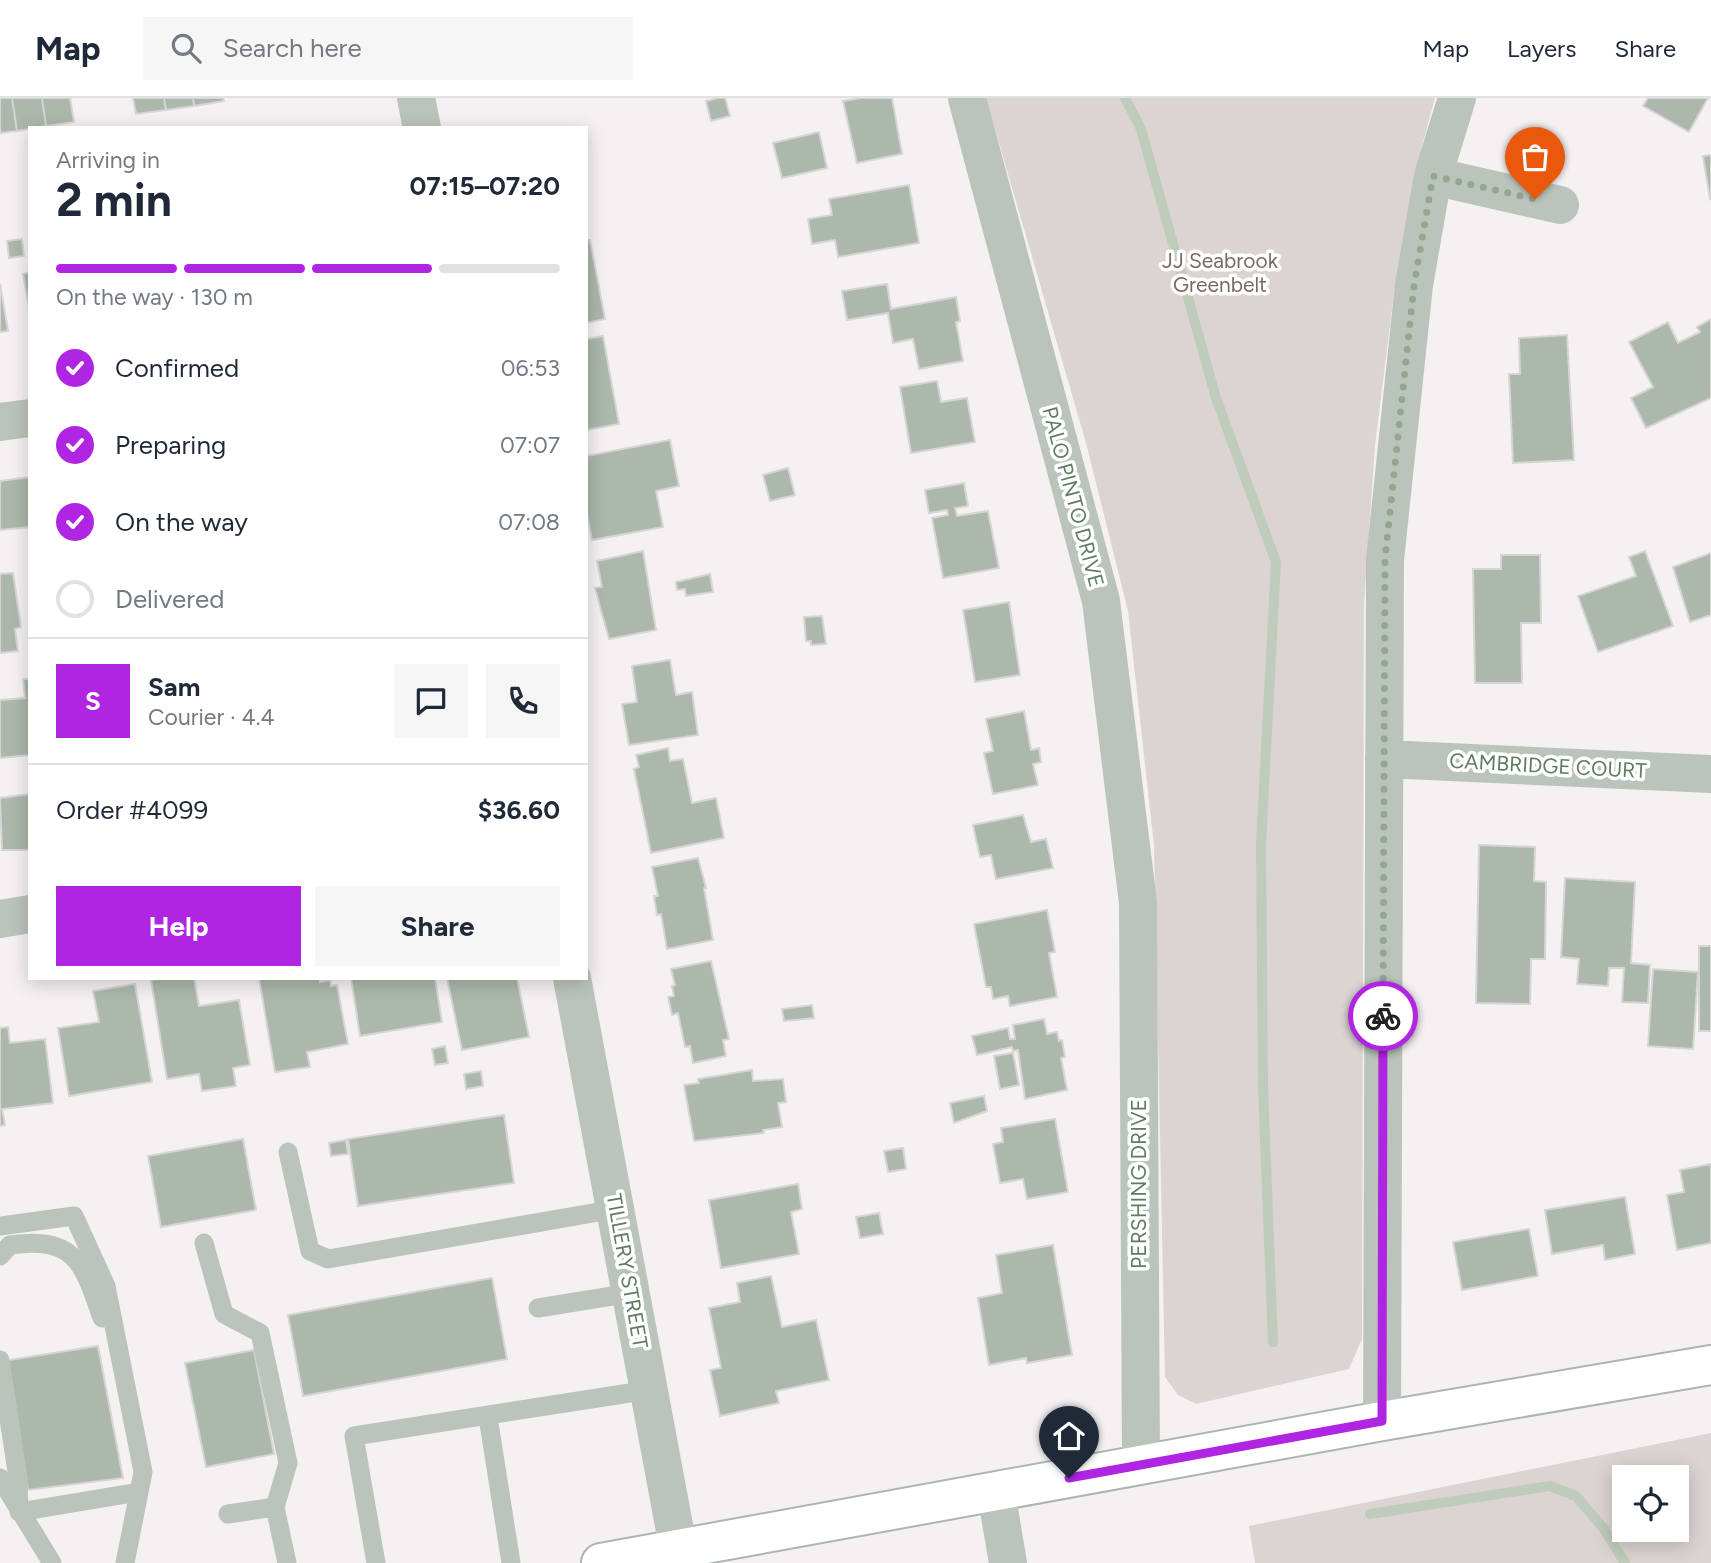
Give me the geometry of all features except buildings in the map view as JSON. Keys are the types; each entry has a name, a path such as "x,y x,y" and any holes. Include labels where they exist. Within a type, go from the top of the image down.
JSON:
{"main road":[{"path":"601,1563 680,1556 1141,1465 1711,1365"}],"street":[{"path":"416,98 422,126"},
{"name":"PALO PINTO DRIVE","path":"967,98 1101,601 1138,903"},
{"path":"1382,1421 1385,559 1414,285 1433,176 1457,98"},
{"path":"1433,176 1560,205"},
{"path":"0,422 28,418"},
{"name":"CAMBRIDGE COURT","path":"1384,758 1711,774"},
{"name":"PERSHING DRIVE","path":"1138,903 1141,1465"},
{"path":"0,919 28,914"},
{"name":"TILLERY STREET","path":"572,980 680,1556"},
{"path":"996,1492 1007,1563"}],"lane":[{"path":"288,1152 310,1251 328,1259 616,1209"},
{"path":"0,1226 74,1216 106,1286 143,1472 125,1563"},
{"path":"0,1256 10,1245 37,1241 59,1246 85,1268 127,1388"},
{"path":"204,1243 224,1314 260,1333 288,1463 275,1507 287,1563"},
{"path":"538,1308 631,1293"},
{"path":"0,1360 18,1478 19,1512"},
{"path":"376,1563 354,1436 649,1390"},
{"path":"488,1417 511,1563"},
{"path":"0,1478 52,1563"},
{"path":"19,1512 139,1492"},
{"path":"228,1514 275,1507"}],"green space":[{"name":"JJ Seabrook Greenbelt","path":"986,98 1435,98 1421,150 1394,293 1375,446 1364,604 1362,1339 1349,1369 1196,1404 1178,1395 1165,1377 1154,846 1128,611 1086,443"},
{"path":"1711,1433 1711,1563 1255,1563 1249,1526"}],"waterway":[{"path":"1125,98 1141,129 1216,398 1276,562 1261,844 1263,1087 1273,1342"},
{"path":"1370,1514 1550,1486 1576,1496 1604,1529 1625,1563"}],"way so far":[{"path":"1383,1016 1385,559 1398,416 1414,285 1433,176 1535,199"}],"route":[{"path":"1069,1478 1382,1421 1383,1016"}]}
